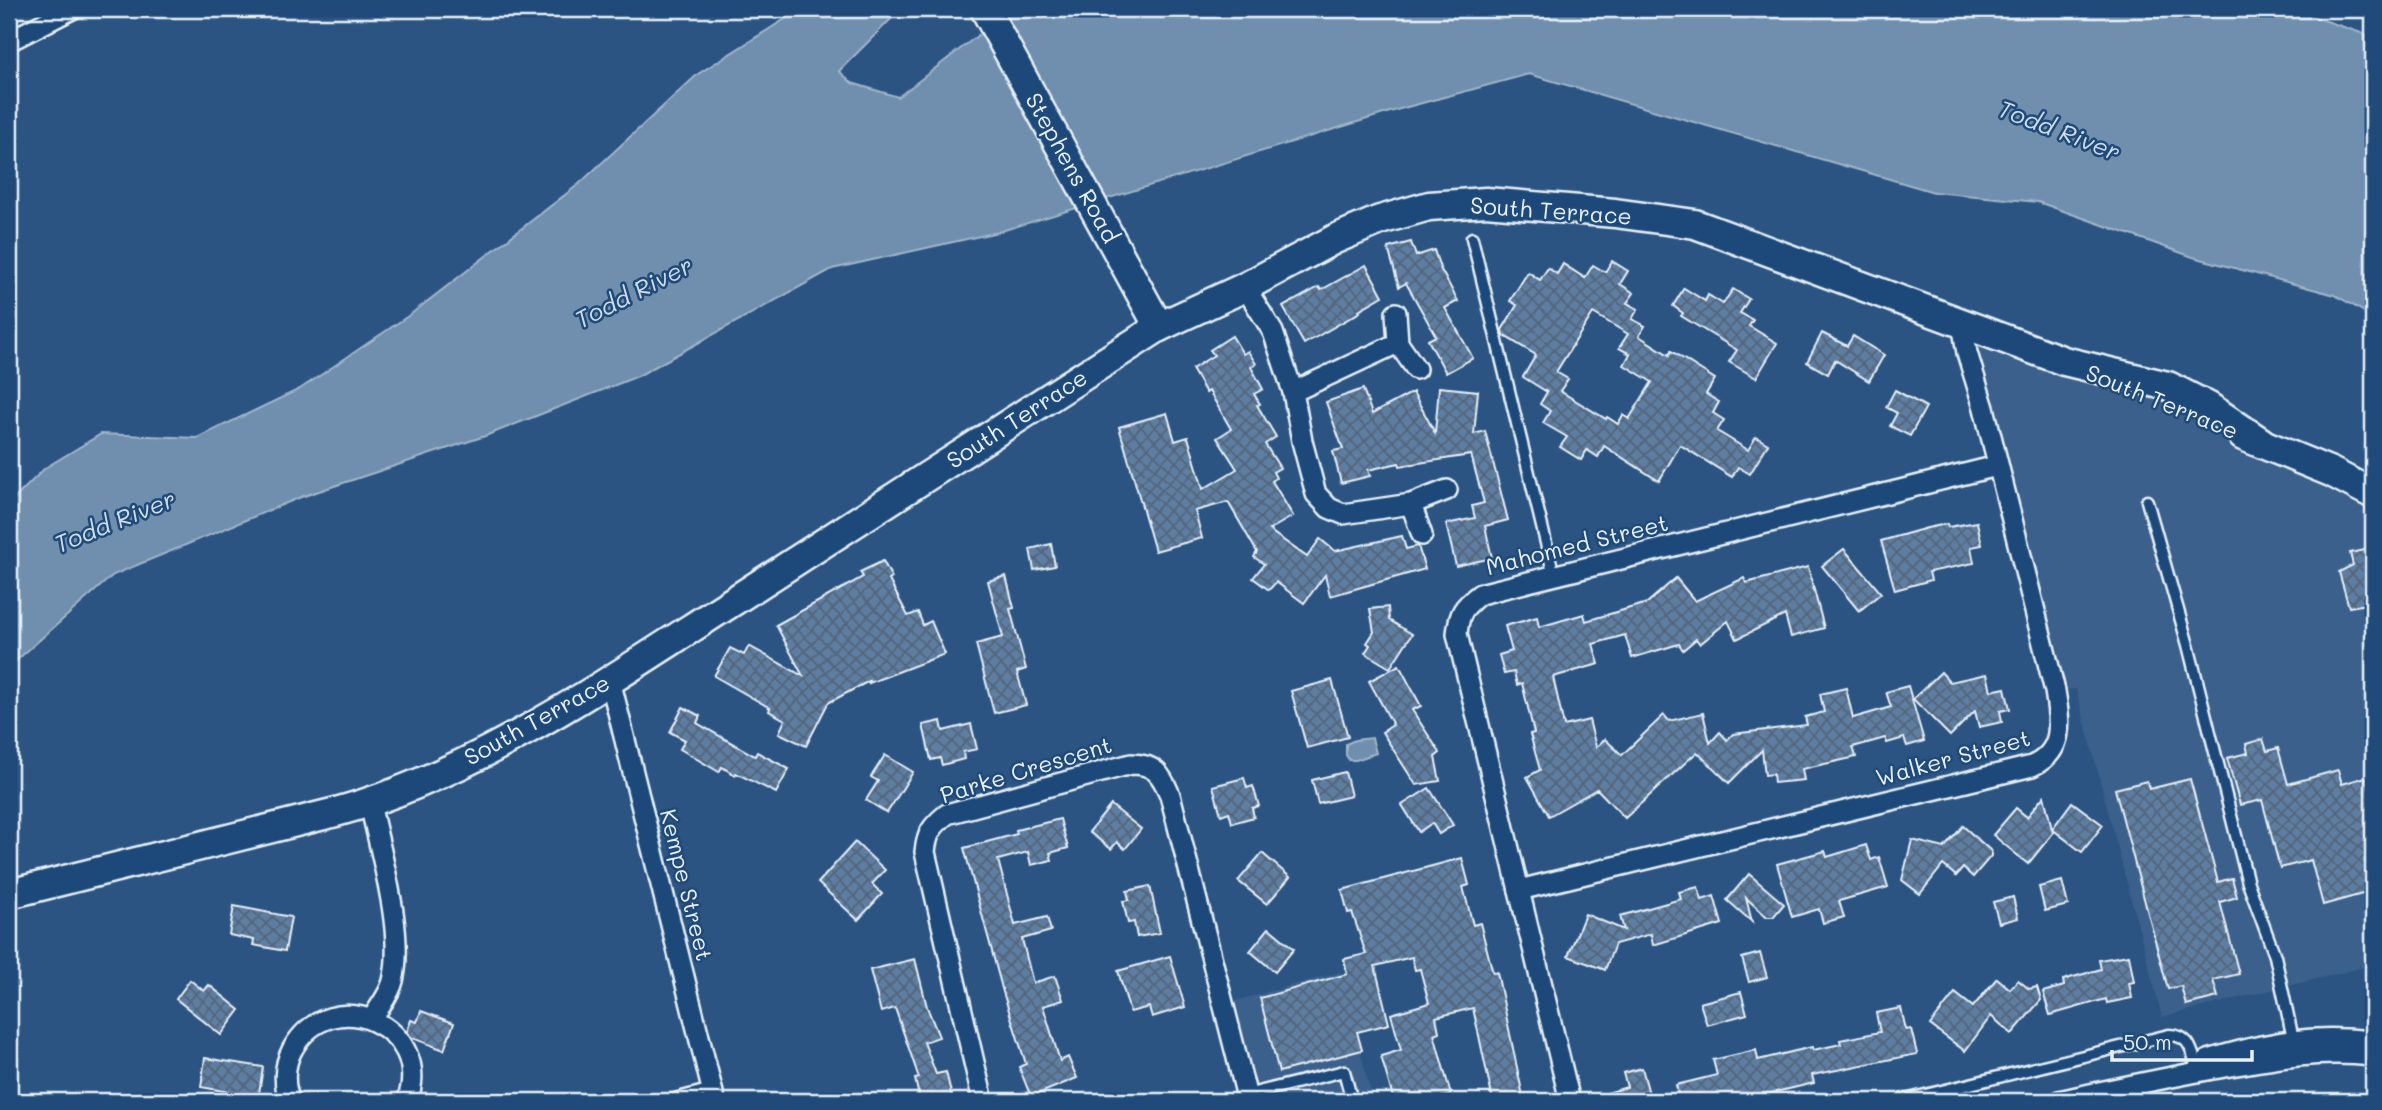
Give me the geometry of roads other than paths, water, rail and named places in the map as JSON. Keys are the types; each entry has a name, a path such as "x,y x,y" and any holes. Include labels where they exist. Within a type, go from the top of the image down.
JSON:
{"street":[{"path":"9,41 72,9"},
{"name":"Stephens Road","path":"985,9 1159,327"},
{"name":"South Terrace","path":"9,894 370,803 438,775 510,738 610,680 1159,327 1245,287 1335,239 1380,220 1429,206 1486,202 1615,213 1695,224 2064,361 2148,399 2200,413 2236,433 2331,472 2373,494"},
{"path":"1245,287 1273,332 1293,391 1315,494 1329,508 1343,514 1411,504 1447,490"},
{"path":"1396,313 1398,343 1416,369"},
{"name":"Walker Street","path":"1519,890 2005,773 2044,761 2054,748 2059,732 2055,691 1984,408 1967,353 1972,327"},
{"path":"1293,391 1398,343"},
{"name":"Mahomed Street","path":"1570,1101 1457,634 1458,619 1465,605 1480,594 1997,466"},
{"path":"1411,504 1422,535"},
{"name":"Kempe Street","path":"610,680 713,1095"},
{"name":"Parke Crescent","path":"983,1101 925,852 927,836 932,825 947,814 1131,764 1143,764 1155,770 1171,795 1247,1098"},
{"path":"370,803 393,917 397,951 393,983 372,1019"},
{"path":"290,1101 285,1076 289,1056 299,1038 314,1024 332,1016 352,1014 372,1019 390,1030 404,1047 412,1068 412,1089 407,1101"},
{"path":"2059,1101 2330,1038 2373,1041"},
{"path":"2294,1047 2373,1056"}],"lane":[{"path":"1472,238 1554,576"},
{"path":"2147,501 2188,645 2248,883 2275,956 2294,1047"},
{"path":"1901,1101 2169,1035 2178,1035 2188,1041 2197,1068"},
{"path":"1247,1098 1344,1071 1352,1101"},
{"path":"667,1101 713,1095"}],"water":[{"name":"Todd River","path":"801,9 901,9 839,71 852,83 898,97 1012,9 2291,9 2373,37 2373,317 2335,295 2193,257 2038,202 1934,192 1529,74 1400,109 998,232 832,269 638,376 485,436 301,497 113,575 9,667 9,504 45,468 101,434 197,438 300,389 411,314 579,184 698,74"},
{"path":"1372,738 1376,753 1349,760 1346,744"}]}
